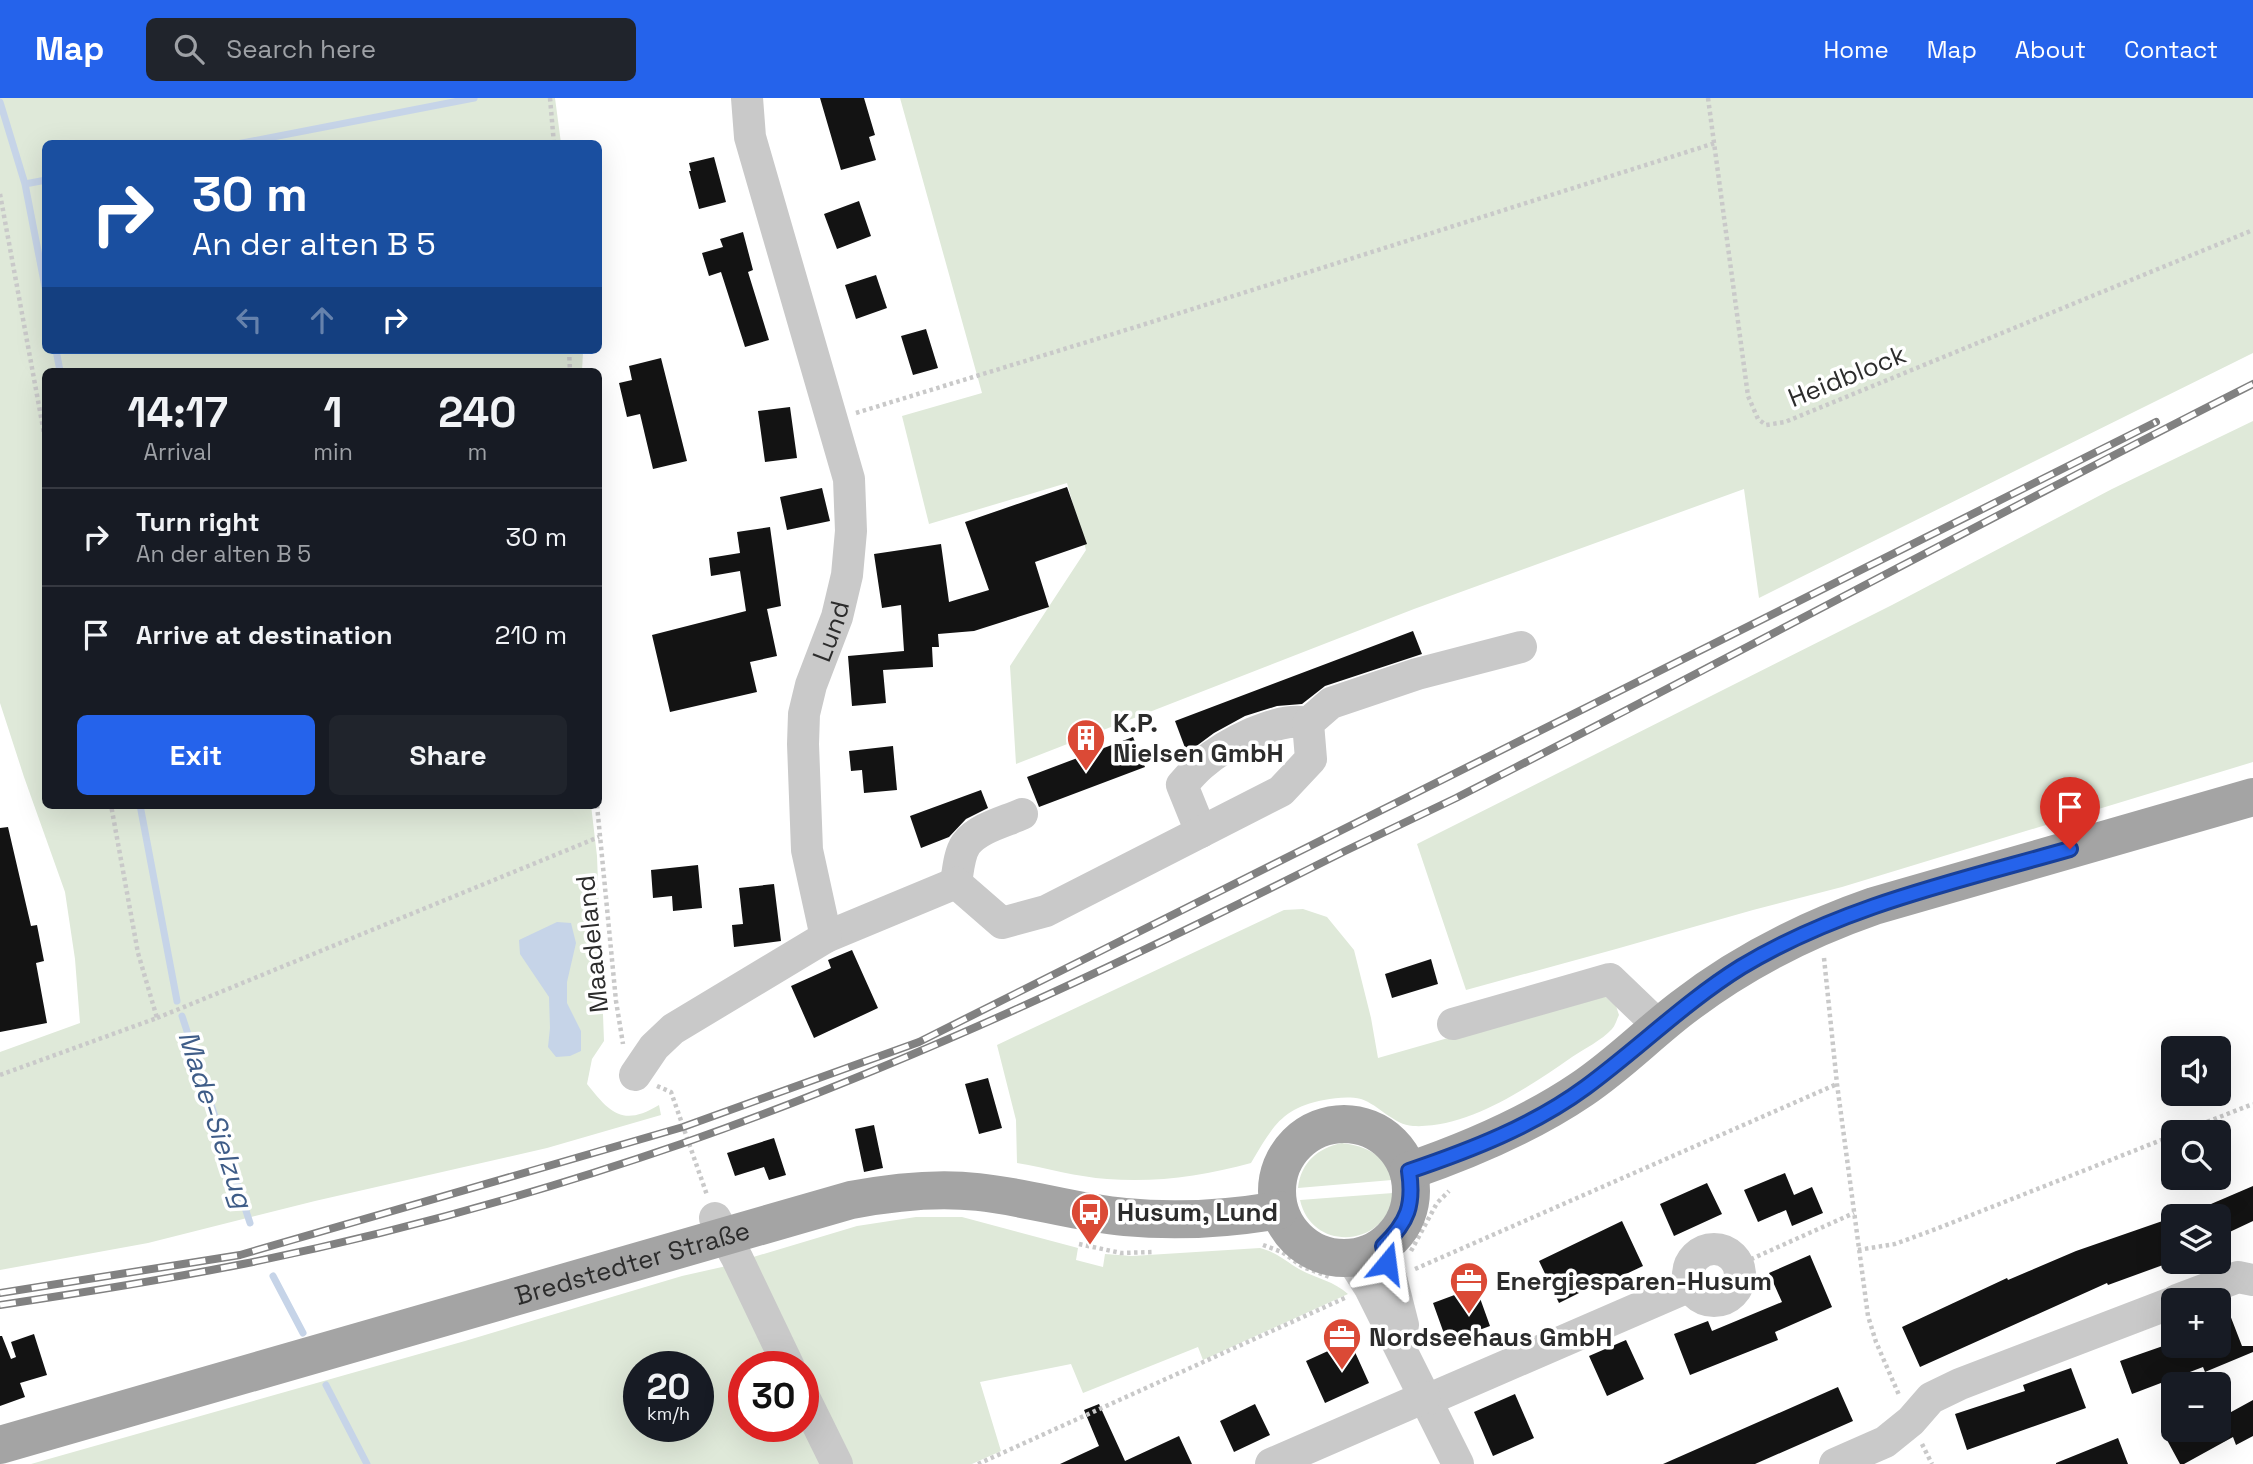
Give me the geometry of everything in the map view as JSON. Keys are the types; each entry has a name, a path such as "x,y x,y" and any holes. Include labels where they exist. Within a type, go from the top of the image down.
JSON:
{"main road":[{"path":"1409,1171 1454,1156 1549,1110 1584,1088 1700,995 1783,944 1851,914 2253,797"},
{"path":"1335,1123 1358,1124 1380,1133 1397,1149 1409,1171 1412,1191 1408,1212 1376,1273 1306,1247 1289,1231 1279,1210 1276,1187 1281,1164 1294,1144 1313,1130 1335,1123"},
{"name":"Bredstedter Straße","path":"0,1445 720,1228 851,1200 919,1191 980,1192 1100,1214 1194,1221 1279,1210"}],"street":[{"name":"Lund","path":"747,98 750,137 849,479 852,531 847,575 837,617 806,704 803,744 807,850 826,937"},
{"path":"1308,723 1331,703 1417,674 1521,648"},
{"path":"1201,832 1182,785 1203,763 1237,741 1277,724 1295,720 1308,723"},
{"path":"956,883 1002,923 1046,911 1281,791 1311,759 1308,723"},
{"path":"956,883 966,844 984,830 1022,814"},
{"path":"635,1076 654,1047 673,1029 826,937 956,883"},
{"path":"1453,1024 1611,979 1659,1026"},
{"path":"720,1228 781,1351"},
{"path":"1271,1464 1423,1392 1690,1286 1689,1268 1693,1260 1707,1250 1724,1251 1738,1265"},
{"path":"1376,1273 1423,1392 1458,1464"},
{"path":"2213,1288 2248,1276"},
{"path":"1835,1464 1885,1442 1910,1421 1931,1398 1960,1384 2161,1306"},
{"path":"819,1427 837,1464"}],"path":[{"path":"550,98 554,140"},
{"name":"Heidblock","path":"1708,98 1748,396 1758,419 1766,425 1785,422 2253,230"},
{"path":"832,420 1139,326 1715,143"},
{"path":"0,194 42,422"},
{"path":"112,809 138,953 157,1018"},
{"name":"Maadeland","path":"597,809 616,1001 624,1046 635,1076"},
{"path":"0,1075 157,1018 599,837"},
{"path":"1823,950 1837,1084 1868,1316 1876,1342 1910,1421"},
{"path":"635,1076 671,1092 720,1228"},
{"path":"978,1464 1376,1273 1837,1084"},
{"path":"2212,1120 2253,1104"},
{"path":"1858,1250 1895,1244 2161,1140"},
{"path":"1255,1244 1282,1252 1303,1267 1329,1277 1376,1273 1411,1251 1437,1203 1456,1187"},
{"path":"1738,1265 1854,1213"},
{"path":"1078,1244 1121,1253 1164,1251"}],"green space":[{"path":"0,98 555,98 561,140 42,140 42,354 583,354 582,368 42,368 42,809 591,809 597,856 604,1041 592,1059 587,1084 603,1103 618,1114 636,1115 659,1105 661,1115 547,1148 315,1201 148,1243 0,1270 0,1052 80,1023 75,959 65,892 0,703"},
{"path":"900,98 2253,98 2253,353 1759,598 1744,489 1414,609 1016,764 1010,666 1086,550 1067,483 929,524 902,416 982,393"},
{"path":"2253,421 2253,762 1842,887 1466,990 1417,844 1892,605 2112,489"},
{"path":"1303,909 1327,917 1354,950 1378,1058 1602,994 1616,1006 1619,1015 1613,1028 1603,1037 1537,1081 1497,1104 1455,1121 1434,1125 1406,1125 1361,1099 1338,1098 1297,1108 1279,1121 1251,1163 1215,1172 1161,1179 1125,1180 1084,1176 1017,1163 1016,1120 997,1045 1284,910"},
{"path":"1342,1143 1374,1153 1385,1164 1392,1180 1298,1188 1303,1171 1312,1158 1325,1148"},
{"path":"1393,1193 1388,1211 1378,1224 1365,1233 1350,1237 1334,1236 1319,1229 1307,1217 1300,1200"},
{"path":"916,1217 962,1217 1078,1248 1076,1260 1103,1267 1105,1254 1132,1256 1260,1248 1348,1294 1203,1360 1198,1347 1083,1393 1071,1364 980,1382 1001,1451 972,1464 844,1464 819,1413 819,1351 795,1351 750,1258 857,1226"},
{"path":"731,1265 773,1351 728,1351 728,1442 813,1442 827,1464 31,1464 465,1341 682,1276"}],"water":[{"path":"557,922 571,923 576,943 567,982 567,1003 581,1031 581,1051 570,1056 556,1057 548,1047 549,997 520,954 519,940"}],"building":[{"path":"820,98 864,98 875,135 869,137 876,160 841,170"},
{"path":"714,157 726,202 699,209 689,163"},
{"path":"859,201 871,236 837,249 824,214"},
{"path":"743,232 753,270 748,272 769,340 745,347 721,272 709,276 702,253 723,247 720,239"},
{"path":"876,275 887,308 856,319 845,285"},
{"path":"926,329 938,368 913,375 901,336"},
{"path":"661,358 687,461 653,469 640,414 627,417 619,383 632,380 629,366"},
{"path":"790,407 797,458 765,462 758,411"},
{"path":"1067,487 1087,544 1035,562 1049,607 974,631 938,634 939,647 932,647 933,667 883,670 886,703 852,706 848,656 904,651 901,605 882,608 874,554 941,544 949,602 989,590 965,522"},
{"path":"822,488 830,521 787,530 780,497"},
{"path":"770,527 781,606 767,609 777,656 750,662 757,692 670,712 652,635 746,611 740,571 711,576 709,558 740,553 737,532"},
{"path":"1413,631 1422,654 1325,686 1302,704 1277,706 1245,716 1214,733 1187,753 1175,721"},
{"name":"K.P. Nielsen GmbH","path":"1133,737 1145,767 1039,807 1027,777"},
{"path":"893,746 897,790 864,793 862,770 851,771 849,751"},
{"path":"981,790 988,808 966,819 949,837 921,848 910,816"},
{"path":"8,827 31,926 37,925 44,961 36,963 47,1023 0,1032 0,828"},
{"path":"698,865 702,908 673,911 672,896 653,898 651,870"},
{"path":"774,884 781,941 734,947 732,925 743,924 739,888"},
{"path":"852,950 878,1008 814,1038 791,986 831,968 828,960"},
{"path":"1431,959 1438,984 1392,998 1385,974"},
{"path":"988,1078 1002,1128 979,1134 965,1084"},
{"path":"874,1125 883,1168 864,1172 855,1129"},
{"path":"774,1138 786,1175 769,1180 764,1167 735,1176 727,1153"},
{"path":"1785,1173 1794,1195 1812,1187 1823,1213 1792,1226 1786,1210 1758,1222 1744,1190"},
{"path":"1707,1183 1722,1214 1674,1236 1660,1204"},
{"path":"2253,1186 2253,1221 2231,1231 2231,1204 2211,1204"},
{"path":"1622,1221 1643,1266 1609,1282 1607,1279 1559,1303 1539,1261"},
{"path":"2161,1222 2161,1266 2108,1285 2107,1283 1920,1367 1902,1327 2007,1278 2008,1280 2076,1251"},
{"path":"1810,1255 1832,1307 1775,1332 1778,1340 1690,1375 1674,1334 1708,1321 1712,1331 1782,1302 1769,1273"},
{"path":"1476,1287 1490,1326 1447,1342 1433,1303"},
{"path":"2231,1318 2242,1346 2253,1346 2253,1352 2205,1372 2203,1367 2190,1372 2161,1372 2161,1383 2132,1394 2120,1361 2161,1347 2161,1358 2231,1358"},
{"path":"34,1334 47,1375 20,1383 25,1397 0,1406 0,1336 11,1359 16,1357 11,1342"},
{"path":"1626,1340 1644,1379 1607,1396 1589,1356"},
{"path":"1350,1341 1369,1383 1325,1403 1306,1361"},
{"path":"2071,1368 2086,1408 1967,1450 1955,1414 2025,1391 2023,1385"},
{"path":"1838,1387 1853,1421 1755,1464 1663,1464"},
{"path":"1515,1394 1534,1438 1493,1456 1474,1412"},
{"path":"2253,1400 2253,1436 2236,1445 2233,1437 2231,1438 2231,1412"},
{"path":"1099,1404 1125,1461 1179,1436 1192,1464 1060,1464 1099,1446 1084,1410"},
{"path":"1255,1404 1270,1435 1234,1452 1220,1421"},
{"path":"2118,1438 2128,1464 2056,1464 2056,1463"},
{"path":"2168,1442 2224,1442 2184,1464 2180,1464"}],"waterway":[{"path":"258,140 474,98"},
{"name":"Made-Sielzug","path":"0,102 25,184 42,271"},
{"path":"25,184 42,181"},
{"name":"Made-Sielzug","path":"57,354 59,368"},
{"name":"Made-Sielzug","path":"141,809 177,1001"},
{"name":"Made-Sielzug","path":"182,1016 250,1223"},
{"name":"Made-Sielzug","path":"273,1276 303,1333"},
{"name":"Made-Sielzug","path":"326,1385 367,1464"}],"railway":[{"path":"0,1305 243,1264 409,1226 519,1196 627,1162 851,1080 1100,971 1456,798 2253,384"},
{"path":"0,1293 240,1255 683,1127 919,1042 2156,422"}],"place":[{"name":"K.P. Nielsen GmbH","path":"1086,772"},
{"name":"Husum, Lund","path":"1090,1246"},
{"name":"Energiesparen-Husum","path":"1469,1315"},
{"name":"Nordseehaus GmbH","path":"1342,1371"}],"route":[{"path":"1387,1263 1383,1246 1398,1231 1408,1212 1412,1191 1409,1171 1454,1156 1549,1110 1584,1088 1683,1007 1743,967 1783,944 1851,914 2070,849"}]}
